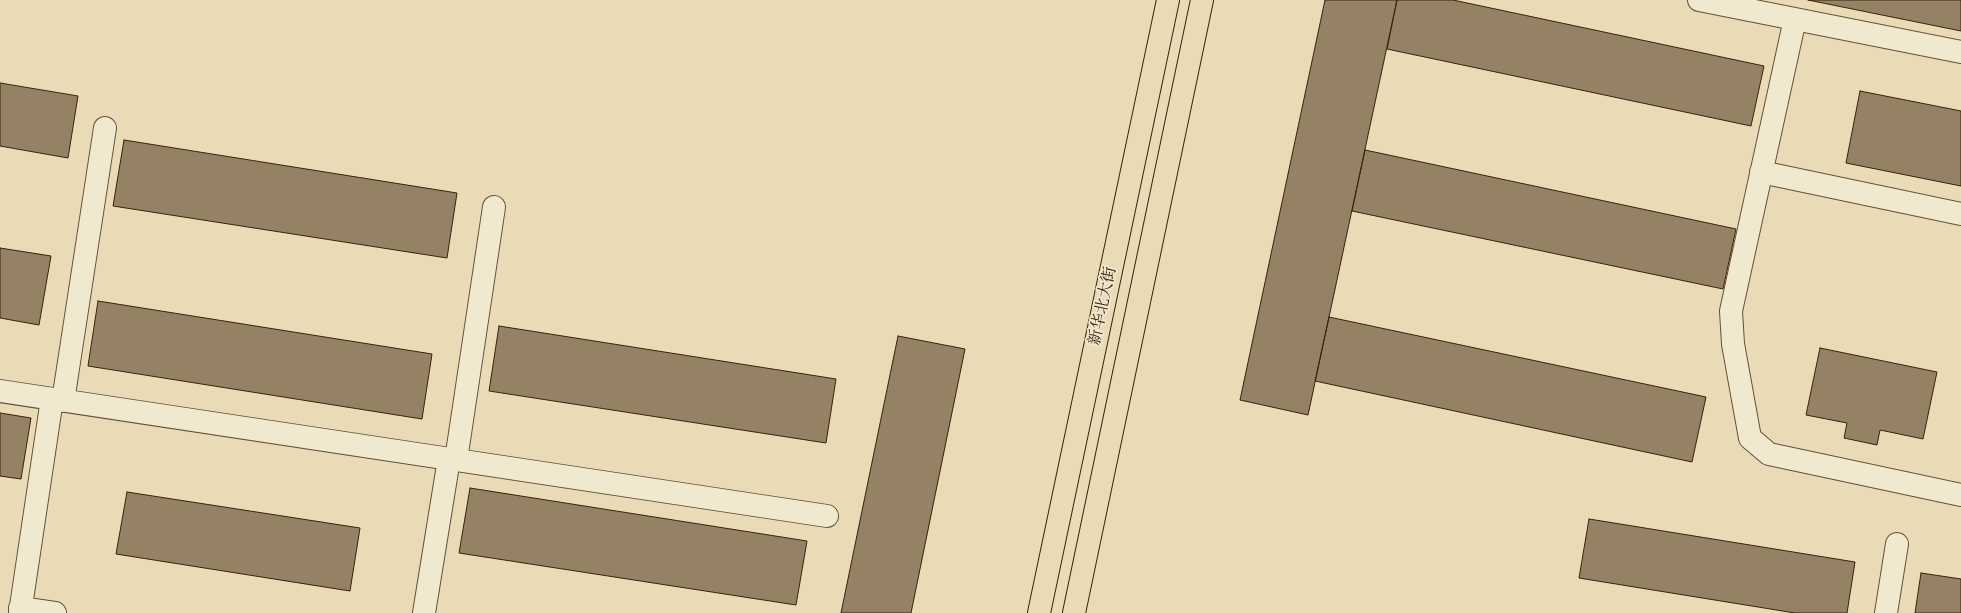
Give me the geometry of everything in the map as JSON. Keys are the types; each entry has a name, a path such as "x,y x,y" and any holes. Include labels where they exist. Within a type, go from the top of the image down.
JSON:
{"main road":[{"name":"新华北大街","path":"1039,613 1168,0"},
{"path":"1074,613 1202,0"}],"lane":[{"path":"1699,0 1961,52"},
{"path":"1795,19 1731,311 1733,344 1750,438 1769,454 1961,495"},
{"path":"55,613 20,610 105,128"},
{"path":"1761,172 1961,214"},
{"path":"424,613 452,460 494,208"},
{"path":"0,391 827,516"},
{"path":"1886,613 1897,544"}],"building":[{"path":"1325,0 1397,0 1308,415 1240,400"},
{"path":"1397,0 1453,0 1764,66 1751,126 1387,49"},
{"path":"1808,0 1961,0 1961,31"},
{"path":"0,83 78,96 68,158 0,146"},
{"path":"1860,91 1961,111 1961,186 1846,163"},
{"path":"124,140 457,193 447,258 113,206"},
{"path":"1365,150 1736,229 1723,289 1352,211"},
{"path":"0,248 51,256 39,325 0,318"},
{"path":"98,301 432,354 422,419 88,366"},
{"path":"1329,317 1706,397 1692,462 1315,381"},
{"path":"499,326 836,379 826,443 489,391"},
{"path":"898,336 965,349 911,613 841,613"},
{"path":"1820,348 1937,372 1923,439 1880,430 1877,445 1844,438 1847,423 1806,415"},
{"path":"0,413 31,418 21,479 0,476"},
{"path":"470,488 807,541 796,605 459,553"},
{"path":"127,492 360,528 350,591 116,554"},
{"path":"1589,519 1855,562 1847,613 1795,613 1579,578"},
{"path":"1921,573 1961,579 1961,613 1915,613"}]}
